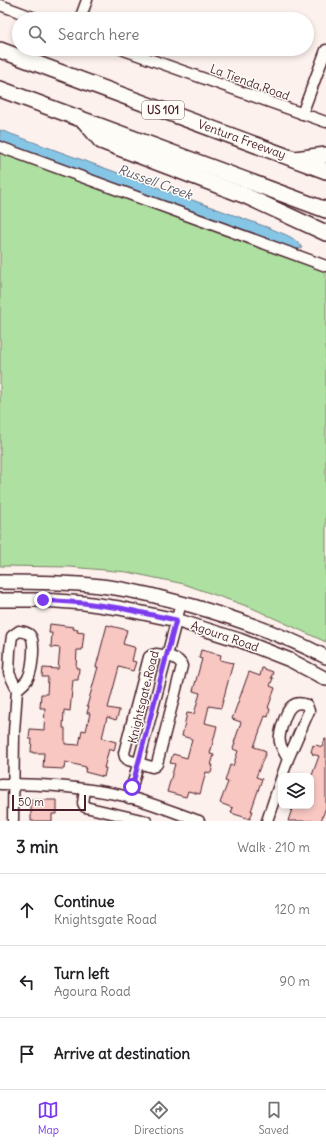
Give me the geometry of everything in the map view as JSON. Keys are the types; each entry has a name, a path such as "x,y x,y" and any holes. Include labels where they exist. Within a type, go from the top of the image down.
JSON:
{"highway":[{"name":"Ventura Freeway","path":"0,50 12,54"},
{"name":"Ventura Freeway","path":"16,56 326,171"},
{"path":"0,89 326,210"},
{"path":"83,120 101,141 246,196 326,233"},
{"path":"294,159 326,154"}],"main road":[{"name":"Agoura Road","path":"0,582 55,582 93,585 139,592 231,617 274,633 326,657"},
{"name":"Agoura Road","path":"0,600 43,600 84,603 120,608 176,620 246,642 290,660 326,679"}],"street":[{"path":"83,12 87,0"},
{"path":"0,5 19,12"},
{"path":"302,114 326,50"},
{"name":"La Tienda Road","path":"140,56 326,122"},
{"path":"0,147 326,266"},
{"name":"Knightsgate Road","path":"129,798 181,603"},
{"path":"13,821 14,732 17,690 9,673 9,665 12,636 19,631 26,632 32,636 33,650 32,663 28,678 17,690"},
{"path":"156,654 167,656 179,661 182,666 157,764 152,767 139,764 128,760 124,753 149,657 156,654"},
{"path":"283,773 308,711 307,705 299,703 292,705 287,711 279,736 280,742 288,759"},
{"path":"0,784 49,785 104,792 129,798 199,821"},
{"path":"267,821 278,788"},
{"path":"85,790 83,803 85,807 146,821"}],"green space":[{"path":"0,149 326,270 326,642 252,608 184,584 127,572 70,567 0,566"}],"water":[{"path":"0,130 285,234 293,238 302,248 295,249 258,238 0,142"}],"building":[{"path":"50,624 74,627 73,629 78,630 77,632 84,633 82,650 77,650 76,668 79,668 78,680 73,680 70,711 64,710 63,728 65,728 65,744 79,745 82,730 86,731 90,713 87,713 89,706 87,706 98,667 96,667 107,625 127,630 123,644 135,648 132,661 136,662 133,671 119,667 108,708 119,710 119,712 116,720 107,717 102,738 116,742 114,751 109,749 104,768 106,768 104,777 85,772 86,767 65,762 64,769 43,768 44,753 31,752 32,739 29,739 30,729 44,730 45,708 40,708 41,694 47,694 48,677 42,677 43,668 58,669 60,648 51,647 52,633 49,633"},
{"path":"201,650 221,655 220,660 233,663 221,708 209,706 205,723 217,726 210,754 214,755 211,765 213,765 211,773 206,772 200,794 188,791 186,797 167,792 175,764 170,763 173,754 187,758 192,739 182,736 187,713 194,714 200,693 193,691 202,659 199,658"},
{"path":"262,668 273,672 271,678 273,678 270,686 275,688 268,708 270,709 268,717 265,716 254,747 266,752 256,777 262,779 251,811 253,811 250,819 231,813 233,808 220,803 228,782 225,781 230,765 233,766 238,751 233,749 241,722 232,719 249,672 260,676"},
{"path":"326,739 326,807 321,821 288,821 292,809 314,809 313,773 319,756 312,754 313,753 311,752 313,745 322,747"},
{"path":"31,800 57,800 57,814 52,814 52,821 31,821"}],"route":[{"path":"43,600 84,603 120,608 176,620 132,787"}],"water label":[{"name":"Russell Creek","path":"155,182"}]}
